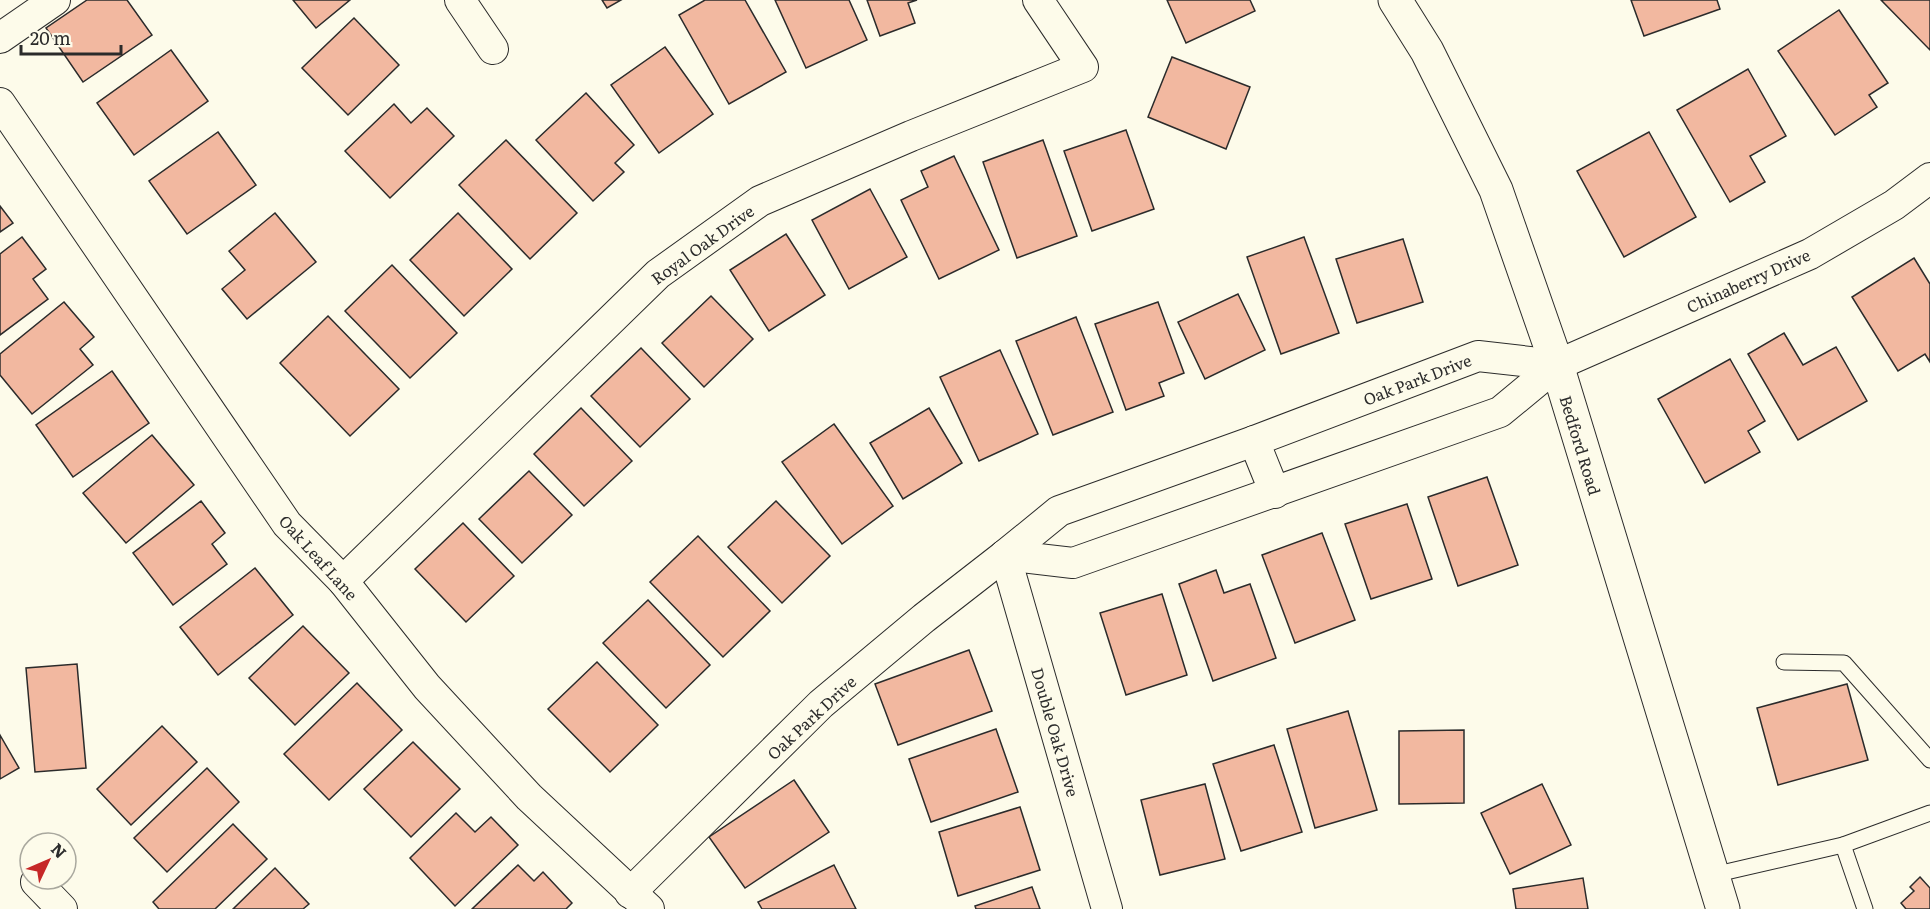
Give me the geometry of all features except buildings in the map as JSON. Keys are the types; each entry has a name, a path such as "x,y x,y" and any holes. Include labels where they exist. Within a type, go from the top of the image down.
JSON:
{"main road":[{"name":"Bedford Road","path":"1395,0 1427,51 1496,190 1557,365 1723,909"}],"street":[{"path":"0,38 55,0"},
{"path":"460,0 493,49"},
{"name":"Royal Oak Drive","path":"343,581 658,274 760,201 911,136 1083,67 1038,0"},
{"name":"Oak Leaf Lane","path":"0,103 287,524 343,581 428,687 529,797 639,901"},
{"name":"Chinaberry Drive","path":"1557,365 1810,254 1894,205 1930,178"},
{"name":"Oak Park Drive","path":"639,901 821,704 924,618 1059,511 1254,441 1478,356 1557,365"},
{"path":"1005,555 1073,563 1500,412 1557,365"},
{"path":"1254,441 1275,493"},
{"name":"Double Oak Drive","path":"1005,555 1107,909"},
{"path":"45,891 62,909"}],"lane":[{"path":"1784,662 1844,663 1930,760"},
{"path":"1713,875 1843,845 1930,813"},
{"path":"1843,845 1865,909"}]}
